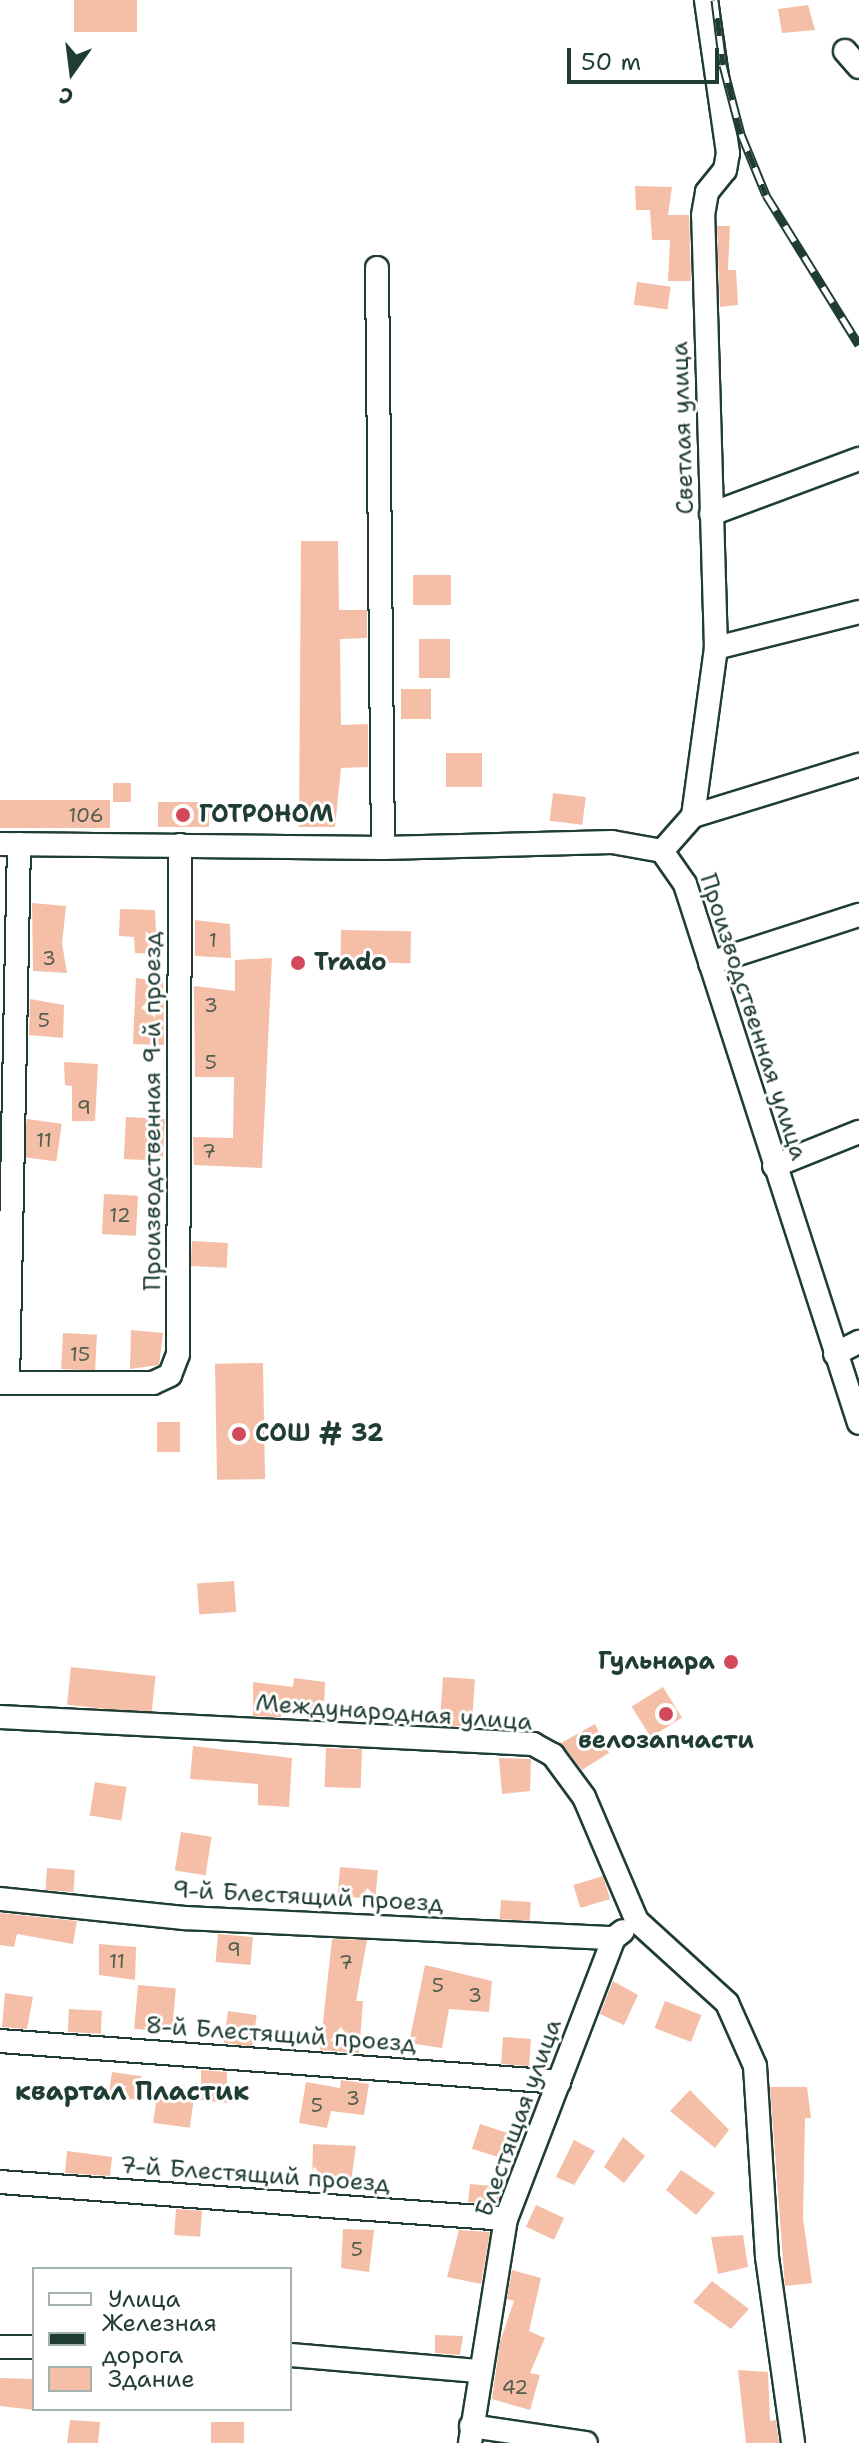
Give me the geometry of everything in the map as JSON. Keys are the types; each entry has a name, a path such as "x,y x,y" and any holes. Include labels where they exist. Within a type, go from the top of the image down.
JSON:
{"street":[{"name":"Светлая улица","path":"693,816 716,648 703,215 707,192 725,170 728,153 708,43 706,0"},
{"path":"377,268 383,848"},
{"path":"711,514 859,459"},
{"path":"716,648 859,612"},
{"path":"4,1383 10,844 383,848 612,842 662,851 693,816 859,765"},
{"name":"Производственная 9-й проезд","path":"4,1383 132,1385 170,1375 178,1329 180,845"},
{"name":"Производственная улица","path":"662,851 685,884 859,1423"},
{"path":"710,963 859,915"},
{"path":"774,1166 859,1132"},
{"path":"835,1354 859,1342"},
{"name":"Международная улица","path":"0,1717 533,1744 553,1755 584,1797 637,1921 727,2003 755,2066 767,2257 793,2443"},
{"name":"9-й Блестящий проезд","path":"0,1899 185,1918 614,1938"},
{"path":"614,1938 637,1921"},
{"name":"Блестящая улица","path":"470,2434 478,2371 506,2219 614,1938"},
{"name":"8-й Блестящий проезд","path":"0,2041 559,2082"},
{"name":"7-й Блестящий проезд","path":"0,2182 506,2219"},
{"path":"0,2347 32,2347"},
{"path":"292,2355 478,2371"},
{"path":"470,2434 586,2443"}],"building":[{"path":"74,0 137,0 137,32 74,32"},
{"path":"808,5 815,30 782,33 778,9"},
{"path":"635,186 672,187 668,215 689,215 691,281 668,281 670,240 652,240 650,210 636,210"},
{"path":"717,226 730,226 728,270 736,270 738,305 720,307"},
{"path":"637,282 671,287 667,310 634,305"},
{"path":"301,541 338,541 339,610 367,610 367,638 340,639 341,725 368,724 368,767 341,768 335,827 299,827"},
{"path":"413,575 451,575 451,605 413,605"},
{"path":"419,639 450,639 450,678 419,678"},
{"path":"401,689 431,689 431,719 401,719"},
{"path":"446,753 482,753 482,787 446,787"},
{"path":"113,783 131,783 131,802 113,802"},
{"path":"553,793 586,797 582,825 550,821"},
{"path":"0,800 110,800 110,828 0,828"},
{"name":"ГОТРОНОМ","path":"158,802 209,802 209,827 158,827"},
{"path":"32,903 66,906 62,943 67,973 33,971"},
{"path":"120,909 155,910 157,954 135,953 134,937 119,936"},
{"path":"195,920 230,924 231,958 195,956"},
{"path":"341,930 411,931 410,963 340,962"},
{"path":"272,958 262,1168 194,1165 193,1137 233,1138 234,1077 195,1077 194,986 235,991 235,960"},
{"path":"136,978 163,982 164,1045 133,1044"},
{"path":"30,999 64,1005 63,1038 29,1035"},
{"path":"64,1062 98,1064 95,1121 72,1121 72,1086 65,1085"},
{"path":"126,1117 165,1119 163,1161 124,1159"},
{"path":"27,1119 62,1124 56,1162 22,1157"},
{"path":"104,1194 138,1196 136,1236 102,1234"},
{"path":"192,1241 228,1243 227,1268 191,1266"},
{"path":"131,1330 163,1333 159,1365 130,1369"},
{"path":"63,1333 97,1335 95,1371 61,1369"},
{"path":"263,1363 265,1479 217,1480 215,1364"},
{"path":"157,1422 180,1422 180,1452 157,1452"},
{"path":"234,1581 236,1612 199,1615 197,1584"},
{"path":"71,1667 156,1676 152,1714 67,1705"},
{"path":"443,1677 475,1679 472,1727 440,1725"},
{"path":"294,1678 325,1682 324,1710 282,1707 281,1717 253,1716 253,1682 293,1687"},
{"path":"663,1687 682,1718 651,1737 632,1707"},
{"path":"595,1724 609,1753 582,1770 561,1743"},
{"path":"193,1746 292,1758 289,1807 258,1805 258,1784 190,1779"},
{"path":"326,1748 362,1749 361,1788 325,1787"},
{"path":"499,1758 531,1759 530,1791 502,1794"},
{"path":"95,1782 127,1787 121,1821 90,1816"},
{"path":"181,1832 212,1837 206,1875 175,1871"},
{"path":"340,1867 378,1870 375,1899 337,1896"},
{"path":"47,1868 75,1870 73,1892 45,1890"},
{"path":"603,1876 610,1899 580,1908 573,1885"},
{"path":"501,1900 531,1902 530,1921 500,1919"},
{"path":"0,1913 77,1921 73,1944 17,1934 14,1947 0,1945"},
{"path":"218,1934 253,1937 250,1965 216,1962"},
{"path":"332,1939 367,1940 356,2001 363,2001 359,2053 320,2050"},
{"path":"99,1944 136,1947 135,1980 99,1975"},
{"path":"425,1965 492,1981 489,2012 449,2009 442,2048 409,2043"},
{"path":"613,1981 638,1995 624,2025 600,2014"},
{"path":"138,1985 176,1988 172,2032 134,2029"},
{"path":"5,1993 33,1997 27,2029 2,2027"},
{"path":"665,2001 701,2015 691,2042 655,2028"},
{"path":"69,2009 102,2011 101,2034 68,2032"},
{"path":"228,2011 257,2015 252,2047 224,2043"},
{"path":"503,2037 531,2039 529,2066 501,2064"},
{"path":"201,2070 227,2072 227,2103 201,2100"},
{"path":"112,2072 142,2076 138,2100 109,2096"},
{"path":"341,2080 369,2084 364,2115 331,2111 327,2128 299,2123 306,2082 340,2088"},
{"path":"770,2087 807,2087 811,2118 805,2118 803,2218 812,2283 785,2286"},
{"path":"158,2088 195,2093 190,2128 153,2123"},
{"path":"690,2090 729,2130 715,2148 670,2111"},
{"path":"480,2124 514,2135 506,2160 472,2149"},
{"path":"623,2137 645,2156 624,2183 604,2167"},
{"path":"574,2140 595,2151 574,2185 556,2177"},
{"path":"313,2144 356,2146 351,2182 312,2182"},
{"path":"67,2151 112,2157 110,2176 65,2173"},
{"path":"681,2170 715,2193 696,2215 666,2190"},
{"path":"470,2184 502,2187 497,2204 468,2202"},
{"path":"536,2205 564,2218 554,2240 526,2227"},
{"path":"176,2209 202,2211 200,2237 174,2235"},
{"path":"343,2229 374,2230 369,2272 341,2268"},
{"path":"459,2230 490,2232 481,2284 447,2277"},
{"path":"743,2235 748,2267 718,2274 711,2237"},
{"path":"512,2270 541,2278 529,2331 545,2338 530,2373 540,2375 530,2410 492,2399 500,2342 514,2301 507,2299"},
{"path":"712,2281 749,2309 731,2329 693,2302"},
{"path":"435,2335 463,2336 460,2355 435,2353"},
{"path":"738,2370 768,2372 770,2421 776,2420 779,2443 746,2443"},
{"path":"0,2378 32,2379 32,2410 0,2406"},
{"path":"70,2420 100,2422 98,2443 67,2443"},
{"path":"211,2422 244,2422 244,2443 211,2443"}],"railway":[{"path":"715,0 723,65 741,134 766,195 859,345"}],"place":[{"name":"ГОТРОНОМ","path":"183,815"},
{"name":"Trado","path":"298,963"},
{"name":"СОШ # 32","path":"239,1434"},
{"name":"Гульнара","path":"731,1662"},
{"name":"велозапчасти","path":"666,1714"}],"district":[{"name":"квартал Пластик","path":"132,2091"}]}
